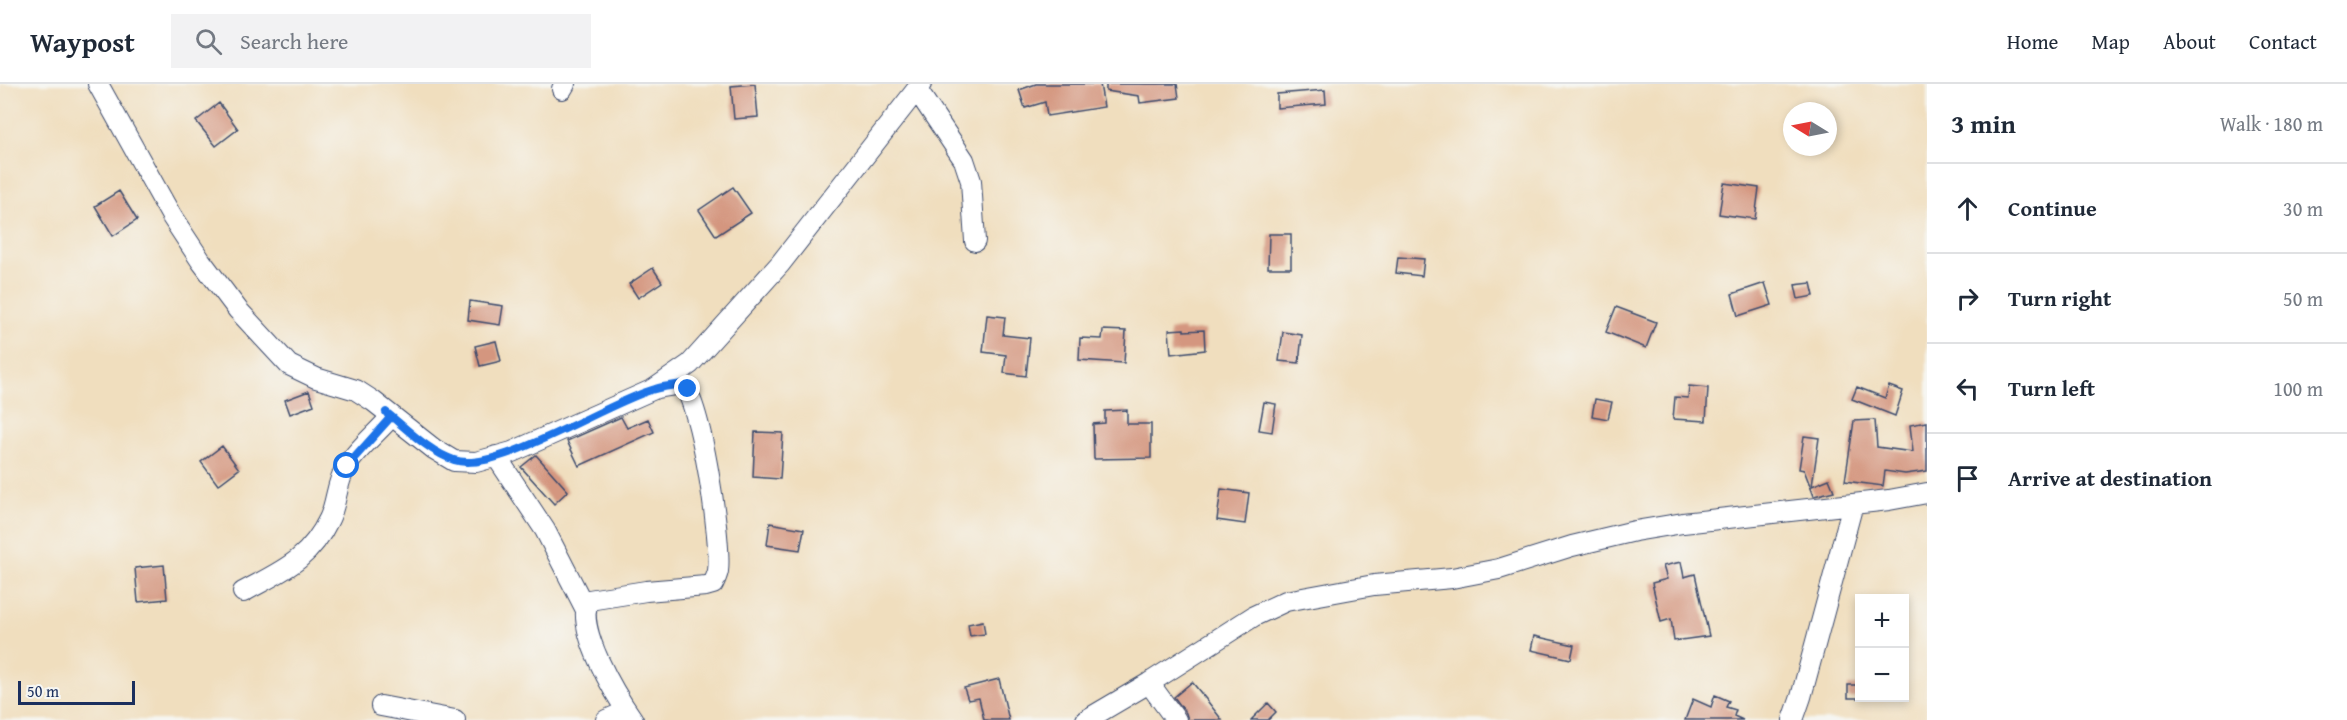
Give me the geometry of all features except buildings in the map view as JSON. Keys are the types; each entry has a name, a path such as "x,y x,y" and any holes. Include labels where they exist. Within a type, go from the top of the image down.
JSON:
{"street":[{"path":"98,84 172,217 238,310 290,365 316,378 356,390 434,449 454,461 476,462 513,452 654,389 690,363 780,264 919,87 964,160 971,181 975,241"},
{"path":"606,720 630,715 591,644 585,626 585,608 589,600 706,586 713,584 717,577 718,535 712,494 695,410 688,389 682,384 654,389"},
{"path":"243,592 298,561 311,549 330,518 337,488 347,466 390,418 386,412"},
{"path":"496,456 545,530 585,608"},
{"path":"1086,720 1254,616 1286,601 1374,585 1452,578 1500,569 1572,546 1645,529 1927,493"},
{"path":"1793,720 1853,504"},
{"path":"1149,683 1176,720"},
{"path":"381,706 455,720"}],"route":[{"path":"347,466 390,418 386,412 434,449 454,461 476,462 513,452 654,389 682,384 688,389"}]}
